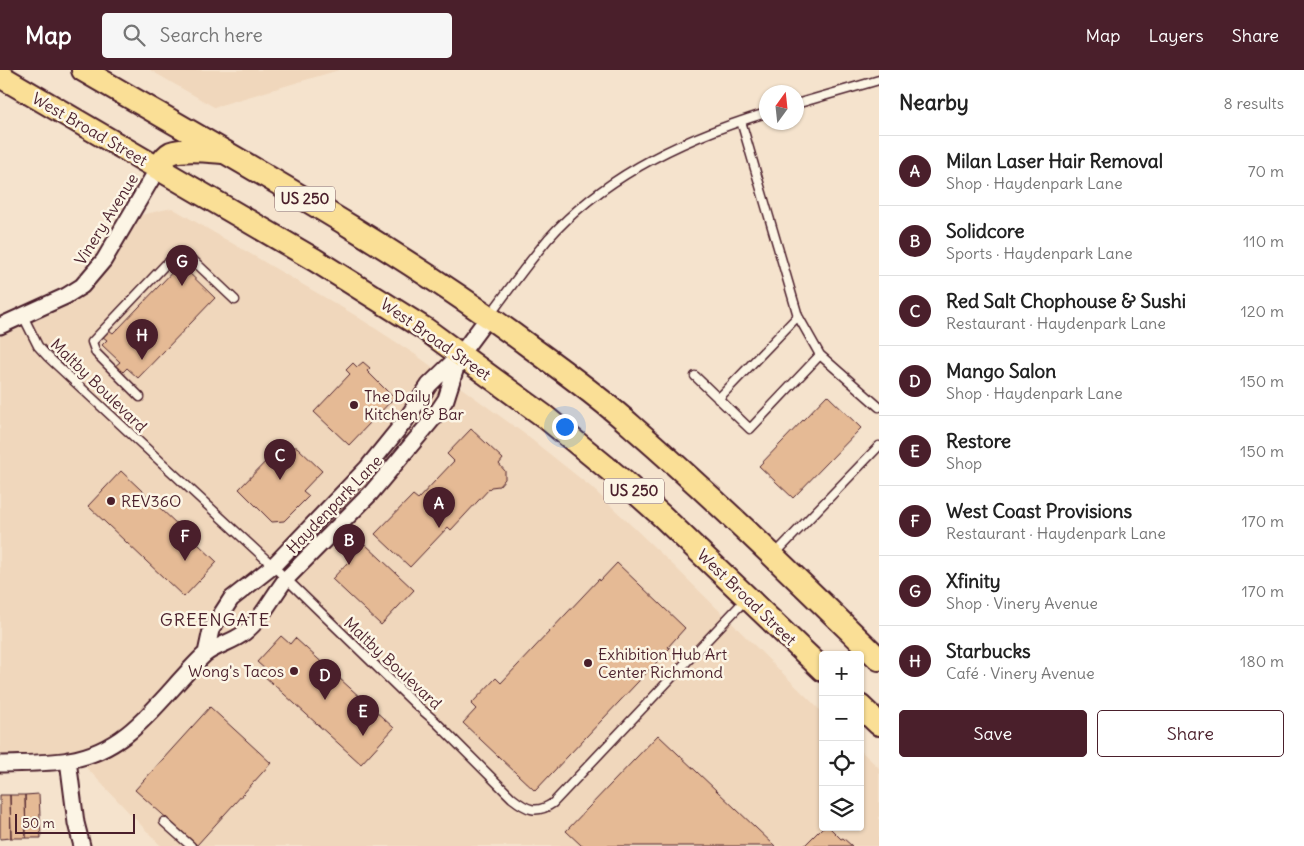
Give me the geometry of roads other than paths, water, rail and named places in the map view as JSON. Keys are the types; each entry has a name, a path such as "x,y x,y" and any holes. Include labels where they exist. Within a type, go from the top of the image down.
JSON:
{"main road":[{"name":"US 250","path":"83,70 385,247 489,316 635,428 879,659"},
{"name":"West Broad Street","path":"0,76 383,301 460,355 544,416 616,474 819,666"},
{"path":"158,168 165,158 172,153 189,151 224,152"},
{"path":"864,710 879,724"}],"street":[{"name":"Vinery Avenue","path":"0,326 66,296 82,286 94,273 126,224 158,168"},
{"name":"Haydenpark Lane","path":"206,653 211,630 225,607 238,592 273,566 367,468 405,421 428,385 460,355 489,316"},
{"name":"Haydenpark Lane","path":"0,764 68,760 93,754 113,745 134,728 206,653 227,644 249,629 286,579 378,485 432,420 446,399 460,355"},
{"path":"68,760 76,823 82,846"}],"lane":[{"path":"804,102 879,80"},
{"path":"489,316 549,238 593,198 624,176 686,141 759,115"},
{"path":"741,121 798,316 820,355 879,407"},
{"path":"140,397 96,353 92,342 165,265 177,256 189,258 235,300"},
{"name":"Maltby Boulevard","path":"23,316 38,346 48,357 273,566 436,722 512,798 532,810 544,809 553,803 748,597"},
{"path":"718,399 798,316"},
{"path":"696,376 750,429 820,355"},
{"path":"772,556 879,446"},
{"path":"164,822 191,846"}],"place":[{"name":"Xfinity","path":"182,286"},
{"name":"Starbucks","path":"142,360"},
{"name":"The Daily Kitchen & Bar","path":"354,405"},
{"name":"Red Salt Chophouse & Sushi","path":"280,480"},
{"name":"REV36O","path":"111,501"},
{"name":"Milan Laser Hair Removal","path":"439,528"},
{"name":"West Coast Provisions","path":"185,561"},
{"name":"Solidcore","path":"349,565"},
{"name":"Exhibition Hub Art Center Richmond","path":"588,663"},
{"name":"Wong's Tacos","path":"294,671"},
{"name":"Mango Salon","path":"325,700"},
{"name":"Restore","path":"363,736"}],"district":[{"name":"GREENGATE","path":"215,620"}]}
